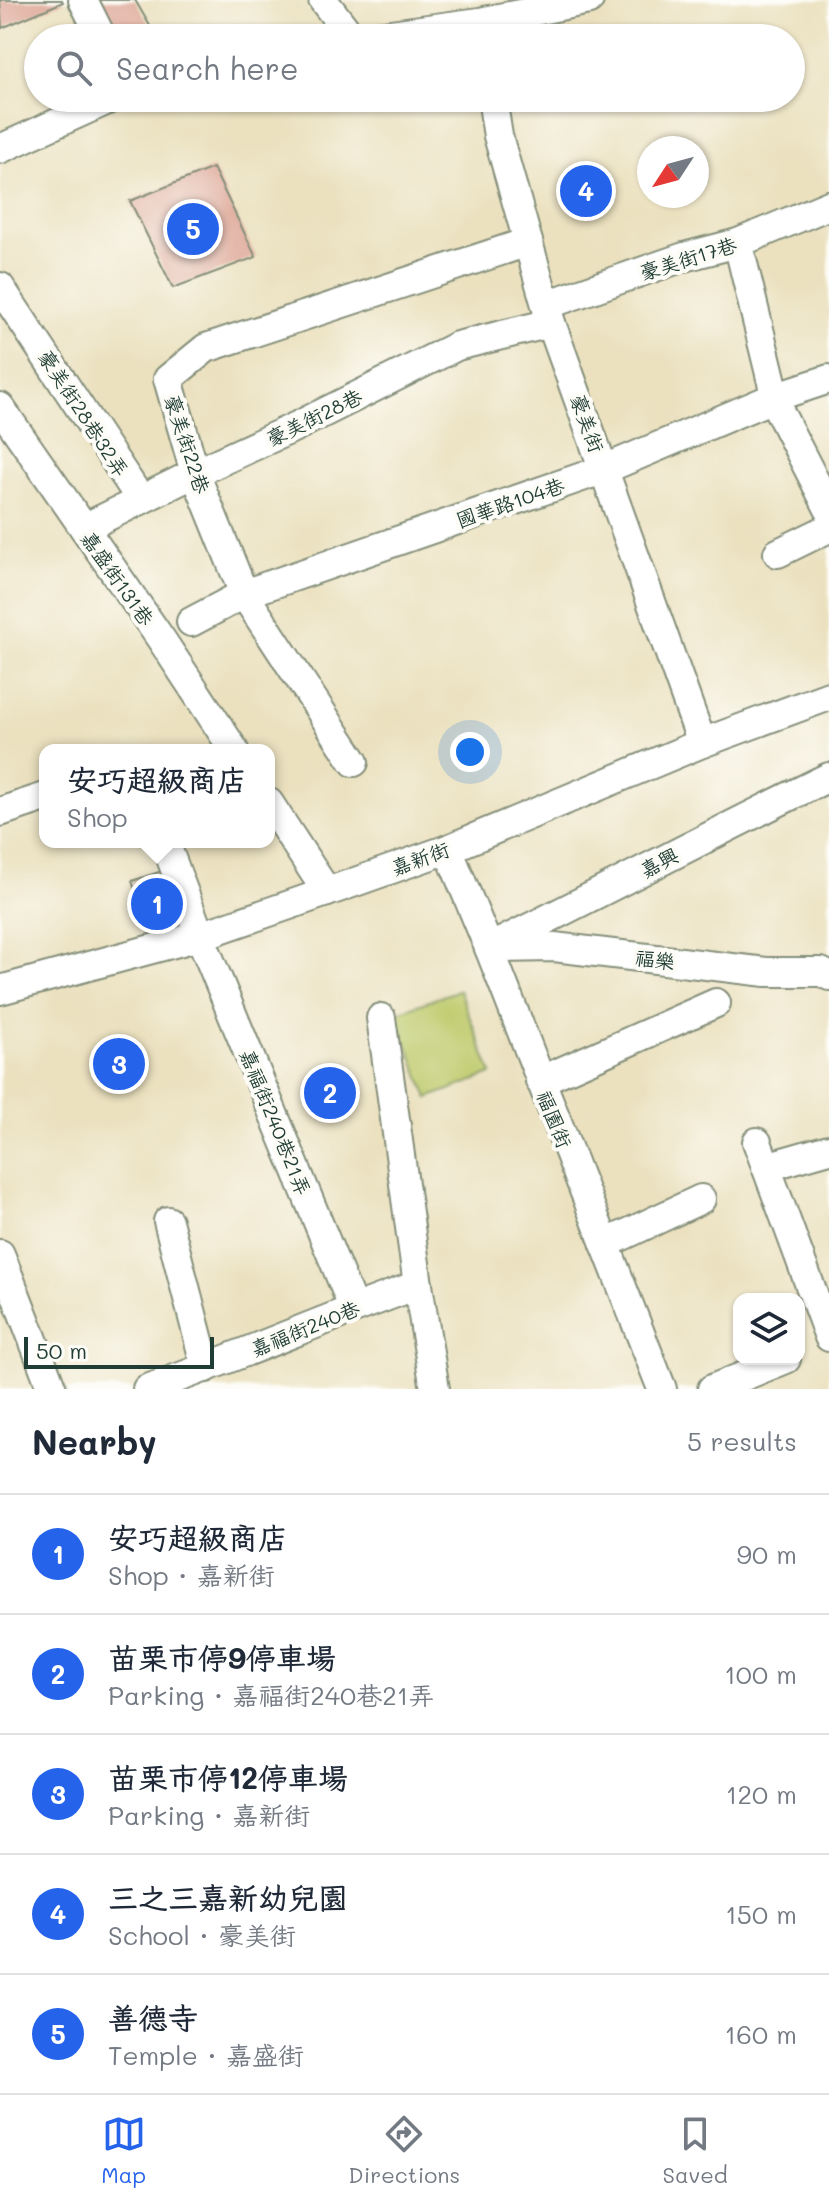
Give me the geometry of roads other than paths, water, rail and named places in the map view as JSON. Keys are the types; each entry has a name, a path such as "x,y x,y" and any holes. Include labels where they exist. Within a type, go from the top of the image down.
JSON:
{"street":[{"path":"83,0 95,24"},
{"path":"323,0 341,24"},
{"path":"503,24 589,0"},
{"path":"0,149 81,112"},
{"name":"豪美街","path":"494,112 498,136 548,314 702,743"},
{"name":"豪美街17巷","path":"548,314 684,257 738,243 829,205"},
{"name":"豪美街22巷","path":"354,762 244,594 195,473 168,379 206,348 528,242"},
{"path":"738,243 779,411 829,509"},
{"name":"豪美街28巷32弄","path":"0,287 141,500"},
{"name":"豪美街28巷","path":"84,528 457,346 548,314"},
{"name":"國華路104巷","path":"191,622 244,594 605,469 775,397 829,379"},
{"name":"嘉盛街131巷","path":"0,407 230,744"},
{"path":"778,553 829,528"},
{"name":"嘉新街","path":"0,990 200,936 327,892 448,849 702,743 829,696"},
{"name":"嘉興","path":"489,948 829,777"},
{"path":"0,812 39,799"},
{"path":"275,812 327,892"},
{"name":"嘉福街240巷21弄","path":"167,848 200,936 353,1307"},
{"name":"福園街","path":"448,849 662,1389"},
{"name":"福樂","path":"489,948 554,947 826,980"},
{"path":"540,1081 716,1003"},
{"path":"381,1018 435,1389"},
{"path":"805,1351 829,1339 762,1155 829,1149"},
{"path":"605,1244 701,1199"},
{"path":"168,1221 206,1368"},
{"path":"0,1254 52,1389"},
{"name":"嘉福街240巷","path":"147,1389 353,1307 418,1285"},
{"path":"712,1389 771,1365"}],"place":[{"name":"三之三嘉新幼兒園","path":"586,191"},
{"name":"善德寺","path":"193,229"},
{"name":"安巧超級商店","path":"157,904"},
{"name":"苗栗市停12停車場","path":"119,1064"},
{"name":"苗栗市停9停車場","path":"330,1093"}]}
